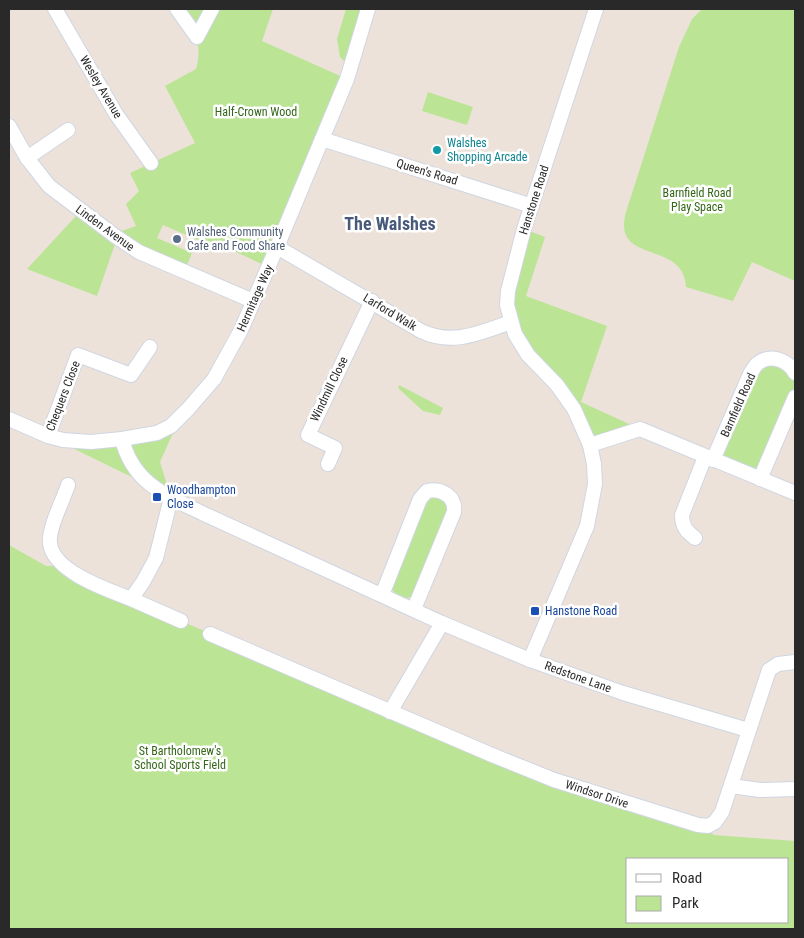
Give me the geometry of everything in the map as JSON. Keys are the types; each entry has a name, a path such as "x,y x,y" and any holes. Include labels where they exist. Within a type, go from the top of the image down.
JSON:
{"street":[{"name":"Wesley Avenue","path":"55,9 116,114 151,163"},
{"path":"177,9 197,37 212,9"},
{"name":"Hermitage Way","path":"48,436 63,440 91,442 122,440 157,433 166,429 188,409 214,379 253,301 322,139 346,79 368,9"},
{"name":"Hanstone Road","path":"530,660 587,526 595,484 594,464 590,445 574,409 557,385 528,356 515,334 507,306 509,283 596,9"},
{"name":"Linden Avenue","path":"9,126 27,158 49,186 131,247 253,301"},
{"path":"27,158 68,130"},
{"name":"Queen's Road","path":"322,139 532,206"},
{"name":"Larford Walk","path":"277,247 421,331 441,338 470,337 511,322"},
{"name":"Windmill Close","path":"328,464 335,448 308,435 372,301"},
{"name":"Chequers Close","path":"48,436 78,356 131,376 150,347"},
{"name":"Barnfield Road","path":"695,538 682,524 682,515 750,374 757,364 769,358 781,360 792,368 795,373"},
{"path":"760,479 795,397"},
{"path":"9,420 48,436"},
{"path":"590,445 640,429 795,493"},
{"name":"Redstone Lane","path":"122,440 125,451 141,476 152,487 171,498 442,623 530,660 631,696 748,730"},
{"path":"68,485 51,532 50,545 56,559 84,579 181,621"},
{"path":"382,594 420,499 427,491 440,490 446,493 453,501 454,512 414,610"},
{"path":"131,600 156,558 171,498"},
{"path":"390,712 442,623"},
{"name":"Windsor Drive","path":"210,634 554,780 698,825 708,826 715,822 722,812 748,730"},
{"path":"748,730 770,670 778,664 795,662"},
{"path":"731,786 760,790 795,789"}],"green space":[{"name":"Half-Crown Wood","path":"177,9 273,9 262,41 347,79 268,267 215,242 198,240 163,225 157,238 192,253 187,265 149,249 119,232 136,226 126,204 139,191 130,173 195,143 165,86 196,69 198,59 199,51 195,36"},
{"path":"346,9 368,9 350,67 340,57 337,39"},
{"name":"Barnfield Road Play Space","path":"702,9 795,9 795,281 752,262 733,301 686,287 682,272 674,263 662,256 638,247 629,240 624,229 626,212 679,47 692,19"},
{"path":"428,92 473,107 467,125 422,111"},
{"path":"76,216 115,244 97,296 27,269"},
{"path":"524,229 545,237 526,296 607,326 581,402 640,429 590,445 509,314"},
{"path":"769,358 795,373 795,397 760,479 713,460 750,374"},
{"path":"399,385 443,408 440,415 423,411 398,388"},
{"path":"173,433 160,462 171,498 48,436 63,440"},
{"path":"441,495 449,508 412,596 409,598 399,597 391,586 428,497"},
{"name":"St Bartholomew's School Sports Field","path":"9,545 46,566 55,566 63,574 96,593 100,586 492,755 698,825 714,835 795,841 795,929 9,929"}],"place":[{"name":"Walshes Shopping Arcade","path":"437,150"},
{"name":"Walshes Community Cafe and Food Share","path":"177,239"},
{"name":"Woodhampton Close","path":"157,497"},
{"name":"Hanstone Road","path":"535,611"}],"district":[{"name":"The Walshes","path":"390,224"}]}
